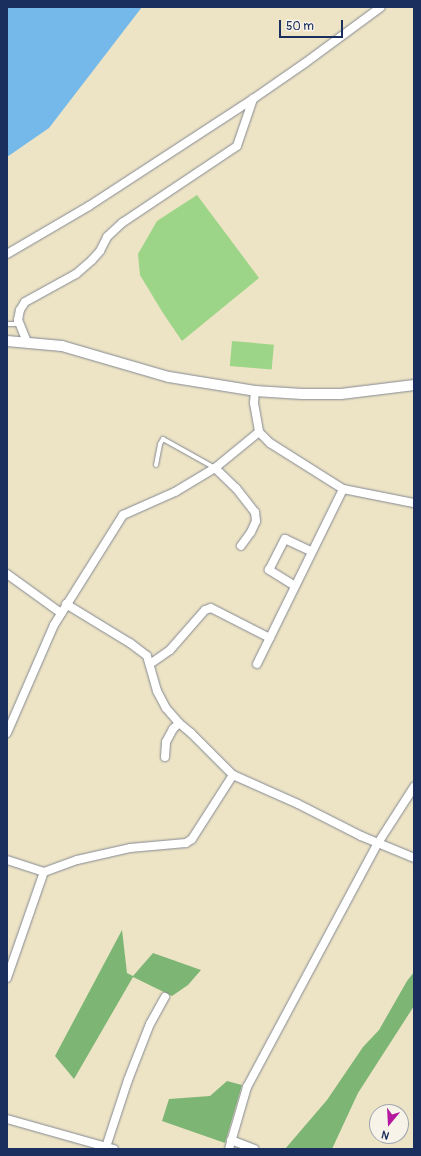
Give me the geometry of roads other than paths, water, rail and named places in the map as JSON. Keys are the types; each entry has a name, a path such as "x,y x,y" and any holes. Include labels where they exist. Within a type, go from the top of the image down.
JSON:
{"street":[{"path":"7,254 89,206 253,99 381,7"},
{"path":"28,342 20,324 20,310 26,302 76,274 92,260 100,251 107,237 122,223 237,146 253,99"},
{"path":"7,341 62,346 169,377 255,391 302,394 341,394 414,385"},
{"path":"255,391 254,403 258,432 270,443 343,489 414,503"},
{"path":"7,733 60,613 123,515 176,492 215,468 258,432"},
{"path":"215,468 236,488 255,512 256,522 241,546"},
{"path":"257,664 311,551 343,489"},
{"path":"295,586 268,570 285,539 311,551"},
{"path":"7,574 60,613"},
{"path":"66,604 130,643 147,656 161,700 179,723 233,775 298,804 378,843 414,858"},
{"path":"150,664 170,650 205,610 211,608 270,638"},
{"path":"165,757 166,742 179,723"},
{"path":"7,860 44,872 77,860 130,848 186,843 192,839 233,775"},
{"path":"230,1149 231,1140 247,1087 378,843 414,787"},
{"path":"7,978 44,872"},
{"path":"7,1119 110,1148 131,1073 150,1024 165,997"},
{"path":"231,1140 254,1149"}],"lane":[{"path":"7,324 20,324"},
{"path":"156,465 160,444 163,439 211,464 215,468"}],"water":[{"path":"7,7 142,7 49,128 7,157"}]}
